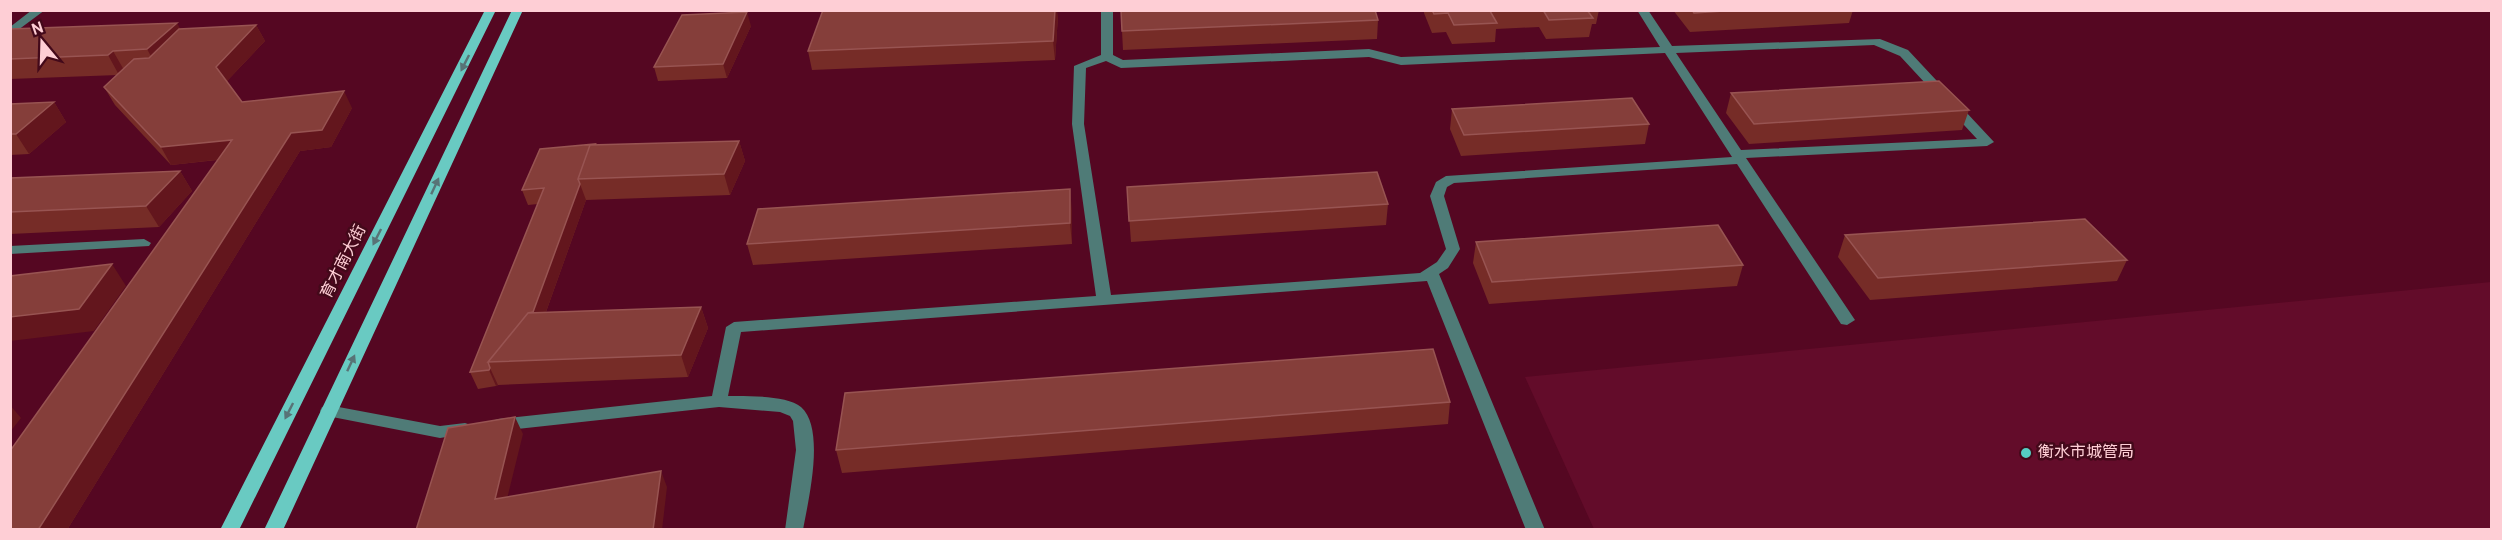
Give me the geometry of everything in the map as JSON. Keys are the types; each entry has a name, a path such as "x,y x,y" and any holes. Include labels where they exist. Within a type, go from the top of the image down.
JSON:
{"main road":[{"name":"育才南大街","path":"229,530 491,10"},
{"path":"273,530 518,10"}],"lane":[{"path":"10,33 40,10"},
{"path":"1107,10 1107,57"},
{"path":"1642,10 1847,320"},
{"path":"719,401 734,327 1413,278 1431,273 1443,264 1453,249 1437,196 1440,185 1451,179 1739,157 1987,142 1904,54 1876,41 1401,61 1369,53 1121,64 1107,57 1080,66 1078,124 1104,299"},
{"path":"10,250 144,243"},
{"path":"1431,273 1536,530"},
{"path":"328,411 440,432 719,401 783,406 796,411 803,422 805,442 794,530"}],"shaded area":[{"name":"衡水市城管局","path":"2491,282 2491,529 1594,529 1525,377"}],"building":[{"path":"823,10 1055,10 1053,41 808,51"},
{"path":"1121,10 1375,10 1378,20 1122,31"},
{"path":"1432,10 1496,10 1490,11 1497,23 1454,25 1448,13 1434,14"},
{"path":"1543,10 1587,10 1593,18 1549,20"},
{"path":"1692,10 1739,10 1694,13"},
{"path":"747,12 723,64 654,67 682,15"},
{"path":"177,23 147,49 113,51 108,55 10,59 10,29"},
{"path":"256,25 216,67 242,102 344,91 322,130 291,133 38,530 10,530 10,451 232,140 161,147 104,87 134,59 149,58 179,29"},
{"path":"1939,81 1969,110 1754,124 1731,93"},
{"path":"1632,98 1649,124 1464,135 1452,109"},
{"path":"54,102 16,134 10,134 10,104"},
{"path":"739,141 724,174 578,179 590,145"},
{"path":"595,144 590,145 578,179 580,184 533,312 528,313 488,362 489,370 470,372 544,188 522,190 540,149"},
{"path":"180,171 146,206 10,212 10,178"},
{"path":"1377,172 1388,204 1129,221 1127,187"},
{"path":"1070,189 1070,223 747,244 758,209"},
{"path":"2085,219 2127,260 1878,278 1845,235"},
{"path":"1718,225 1743,265 1492,282 1476,242"},
{"path":"112,264 79,309 10,317 10,276"},
{"path":"701,307 681,355 488,362 528,313"},
{"path":"1433,349 1450,402 836,450 845,393"},
{"path":"515,417 495,499 661,471 653,530 416,530 448,428"}],"place":[{"name":"衡水市城管局","path":"2026,453"}]}
